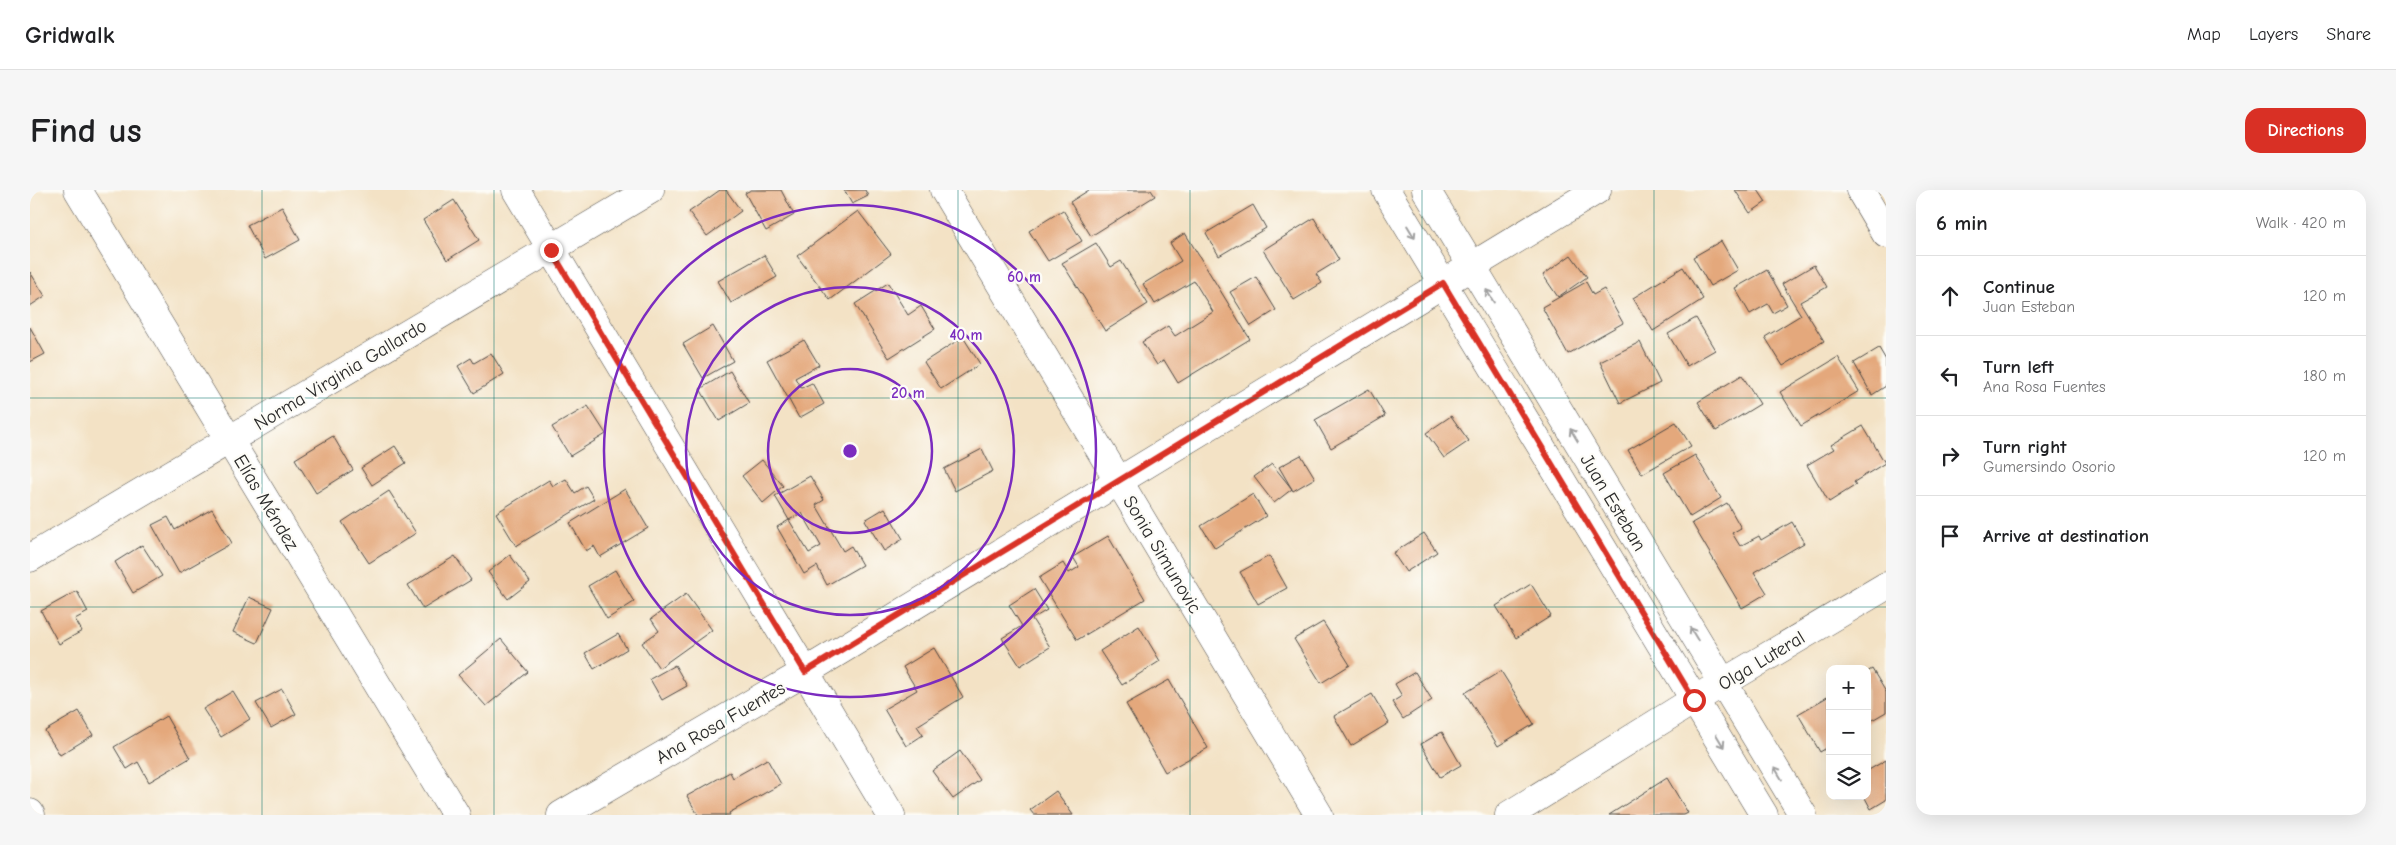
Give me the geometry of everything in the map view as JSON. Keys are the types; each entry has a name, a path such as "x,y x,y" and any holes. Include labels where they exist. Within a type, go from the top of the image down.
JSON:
{"street":[{"name":"Elías Méndez","path":"78,190 456,815"},
{"path":"516,190 891,815"},
{"name":"Norma Virginia Gallardo","path":"30,558 650,190"},
{"name":"Sonia Simunovic","path":"944,190 1319,815"},
{"name":"Juan Esteban","path":"1386,190 1764,815"},
{"name":"Juan Esteban","path":"1426,190 1803,815"},
{"name":"Ana Rosa Fuentes","path":"561,815 805,672 1597,190"},
{"path":"1860,190 1886,234"},
{"name":"Olga Luteral","path":"1509,815 1723,682 1886,586"}],"building":[{"path":"720,190 726,190 741,211 707,236 689,212"},
{"path":"751,190 781,190 794,215 766,231 745,193"},
{"path":"844,190 865,190 868,196 852,204"},
{"path":"1089,190 1151,190 1155,196 1091,236 1070,202"},
{"path":"1735,190 1758,190 1766,202 1750,213"},
{"path":"454,200 479,240 447,260 423,220"},
{"path":"1253,205 1266,228 1219,256 1206,233"},
{"path":"282,207 300,240 265,259 247,225"},
{"path":"1063,210 1082,241 1048,261 1029,231"},
{"path":"858,211 891,254 830,300 797,256"},
{"path":"1314,218 1339,260 1316,274 1322,283 1294,300 1263,250"},
{"path":"1185,233 1250,339 1178,383 1164,360 1157,365 1142,342 1168,326 1175,336 1213,312 1194,281 1155,304 1143,284 1181,261 1170,243"},
{"path":"1721,241 1738,270 1710,286 1693,257"},
{"path":"1096,243 1111,267 1121,261 1148,304 1105,331 1062,263"},
{"path":"764,255 777,277 731,303 718,281"},
{"path":"1571,255 1587,277 1558,297 1543,275"},
{"path":"1814,265 1827,287 1800,302 1824,341 1783,366 1765,337 1801,315 1782,284"},
{"path":"1683,267 1703,299 1653,331 1633,298"},
{"path":"1767,270 1787,305 1773,313 1768,304 1750,314 1735,288"},
{"path":"30,272 45,296 30,306"},
{"path":"1256,277 1276,310 1251,326 1230,292"},
{"path":"1586,282 1593,295 1604,289 1623,323 1568,354 1542,307"},
{"path":"888,283 908,315 921,306 935,329 889,358 855,304"},
{"path":"1696,318 1715,350 1687,366 1668,334"},
{"path":"713,326 733,361 703,378 683,344"},
{"path":"30,327 45,354 30,362"},
{"path":"963,337 980,364 941,389 924,362"},
{"path":"804,340 819,365 795,378 801,388 812,383 824,404 799,418 767,360"},
{"path":"1640,342 1660,383 1620,403 1600,362"},
{"path":"1879,348 1886,360 1886,386 1872,395 1854,363"},
{"path":"491,353 504,374 474,393 458,366 471,358 474,363"},
{"path":"1838,357 1859,391 1801,426 1780,392"},
{"path":"730,371 749,403 719,421 700,389"},
{"path":"1742,375 1760,404 1716,431 1698,402"},
{"path":"1369,389 1385,416 1331,448 1315,420"},
{"path":"588,406 606,434 570,456 552,427"},
{"path":"1451,416 1469,441 1444,458 1426,433"},
{"path":"1676,422 1691,446 1642,474 1628,450"},
{"path":"1863,426 1885,463 1854,482 1856,485 1829,502 1807,465 1834,449 1831,445"},
{"path":"333,436 353,470 316,493 295,459"},
{"path":"395,446 406,463 372,485 361,468"},
{"path":"982,449 993,471 955,491 944,469"},
{"path":"1301,455 1315,478 1293,491 1279,467"},
{"path":"1695,455 1721,498 1690,517 1664,473"},
{"path":"762,460 783,486 763,503 742,476"},
{"path":"1272,464 1292,489 1274,503 1254,477"},
{"path":"810,476 824,500 816,505 843,551 851,546 862,565 827,585 817,566 804,574 777,527 789,520 775,496","holes":["802,513 821,546 809,553 789,520"]},
{"path":"566,479 575,493 586,486 594,499 516,546 496,513 549,480 553,486"},
{"path":"625,489 648,528 600,557 594,546 586,551 570,523"},
{"path":"389,491 416,533 369,563 342,522"},
{"path":"1253,494 1266,516 1215,548 1201,526"},
{"path":"1727,503 1741,528 1732,533 1740,546 1759,536 1761,540 1792,522 1804,543 1754,572 1767,593 1742,608 1692,523"},
{"path":"885,508 903,539 884,551 865,520"},
{"path":"212,509 232,543 179,573 152,525 168,517 175,530"},
{"path":"1424,533 1437,552 1406,572 1393,553"},
{"path":"1108,536 1145,599 1077,640 1039,578 1063,563 1069,573 1079,567 1073,557"},
{"path":"142,545 162,576 133,593 115,562"},
{"path":"510,555 530,582 508,599 488,572"},
{"path":"455,556 471,580 423,609 408,585"},
{"path":"1269,556 1287,588 1258,604 1240,572"},
{"path":"615,570 634,602 607,619 588,586"},
{"path":"1531,584 1551,616 1516,638 1496,606"},
{"path":"1034,589 1047,610 1032,619 1050,647 1020,666 1002,638 1022,626 1009,605"},
{"path":"77,591 88,612 75,619 82,631 59,644 41,611"},
{"path":"686,594 712,630 659,668 642,643 659,631 651,619"},
{"path":"249,597 273,608 257,643 233,632"},
{"path":"1323,622 1350,665 1321,683 1294,639"},
{"path":"1139,626 1160,661 1122,685 1100,651"},
{"path":"618,634 627,649 594,669 585,653"},
{"path":"501,639 528,672 486,706 458,675"},
{"path":"934,648 963,697 917,726 923,735 906,746 884,709 917,690 903,667"},
{"path":"675,665 687,686 662,700 650,679"},
{"path":"1871,670 1886,692 1886,712 1871,721 1871,710"},
{"path":"1501,671 1534,724 1498,746 1465,693"},
{"path":"1415,672 1432,700 1403,719 1392,702 1402,696 1395,684"},
{"path":"1169,680 1208,748 1165,772 1126,704"},
{"path":"282,689 296,714 271,728 256,703"},
{"path":"233,691 250,719 221,737 203,709"},
{"path":"1372,694 1389,723 1351,746 1334,716"},
{"path":"1826,698 1826,748 1820,752 1798,714"},
{"path":"79,711 93,735 60,755 45,731"},
{"path":"166,716 190,758 149,782 138,762 127,769 114,747"},
{"path":"1442,732 1461,765 1440,777 1421,744"},
{"path":"960,751 980,780 953,799 932,771"},
{"path":"767,759 781,784 729,813 730,815 698,815 687,796 730,772 733,778"},
{"path":"1886,760 1886,800 1871,809 1866,800 1871,800 1871,769"},
{"path":"1667,778 1688,813 1684,815 1609,815"},
{"path":"1056,791 1073,815 1034,815 1030,810"}],"route":[{"path":"551,250 805,672 1443,283 1694,700"}]}
